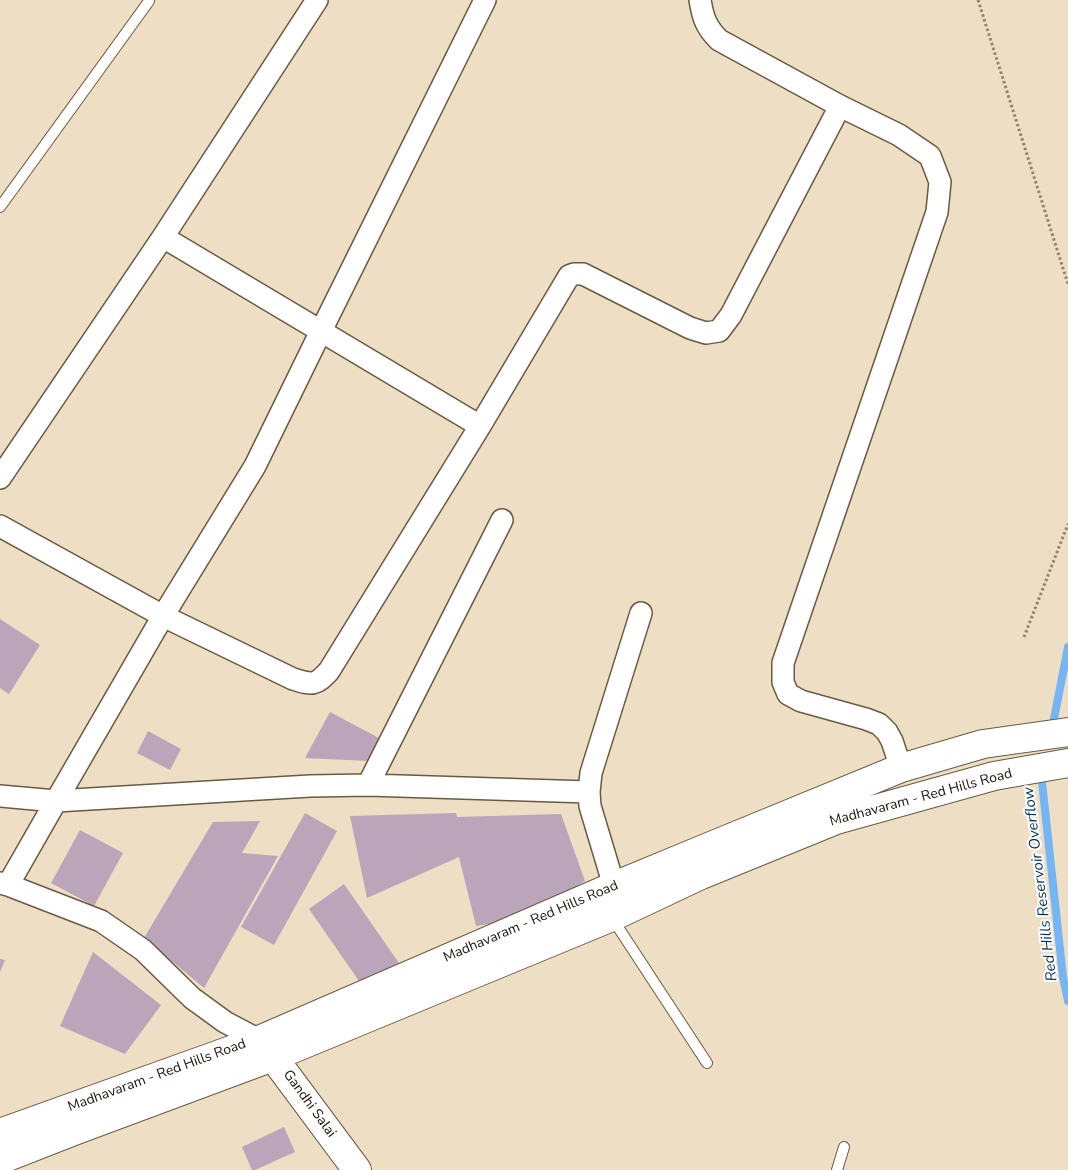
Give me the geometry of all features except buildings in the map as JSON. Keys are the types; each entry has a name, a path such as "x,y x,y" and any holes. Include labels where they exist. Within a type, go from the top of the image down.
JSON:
{"main road":[{"name":"Madhavaram - Red Hills Road","path":"0,1160 74,1131 266,1049 614,886 889,773 983,744 1068,732"},
{"name":"Madhavaram - Red Hills Road","path":"0,1132 266,1049 612,917 701,875 836,820 994,776 1068,763"},
{"name":"Gandhi Salai","path":"266,1049 357,1170"}],"street":[{"path":"0,478 163,236 317,0"},
{"path":"266,1049 192,998 144,950 101,921 4,884 56,801 163,616 255,466 485,0"},
{"path":"700,0 708,30 719,40 899,136 930,156 940,182 938,212 783,663 783,682 788,694 800,701 866,719 878,724 887,732 892,742 886,806"},
{"path":"0,526 163,616 294,679 308,683 319,682 330,671 480,426 569,276 583,274 690,328 706,333 719,331 732,315 840,106"},
{"path":"163,236 480,426"},
{"path":"368,785 502,520"},
{"path":"614,886 590,806 589,792 591,773 641,613"},
{"path":"0,796 56,801 310,786 368,785 589,792"}],"lane":[{"path":"0,207 149,1"},
{"path":"612,917 707,1063"},
{"path":"837,1170 844,1147"}],"path":[{"path":"978,0 1068,284"},
{"path":"1024,637 1068,524"}],"waterway":[{"name":"Red Hills Reservoir Overflow","path":"1052,729 1068,647"},
{"name":"Red Hills Reservoir Overflow","path":"1044,772 1042,782 1063,977 1068,1001"}]}
